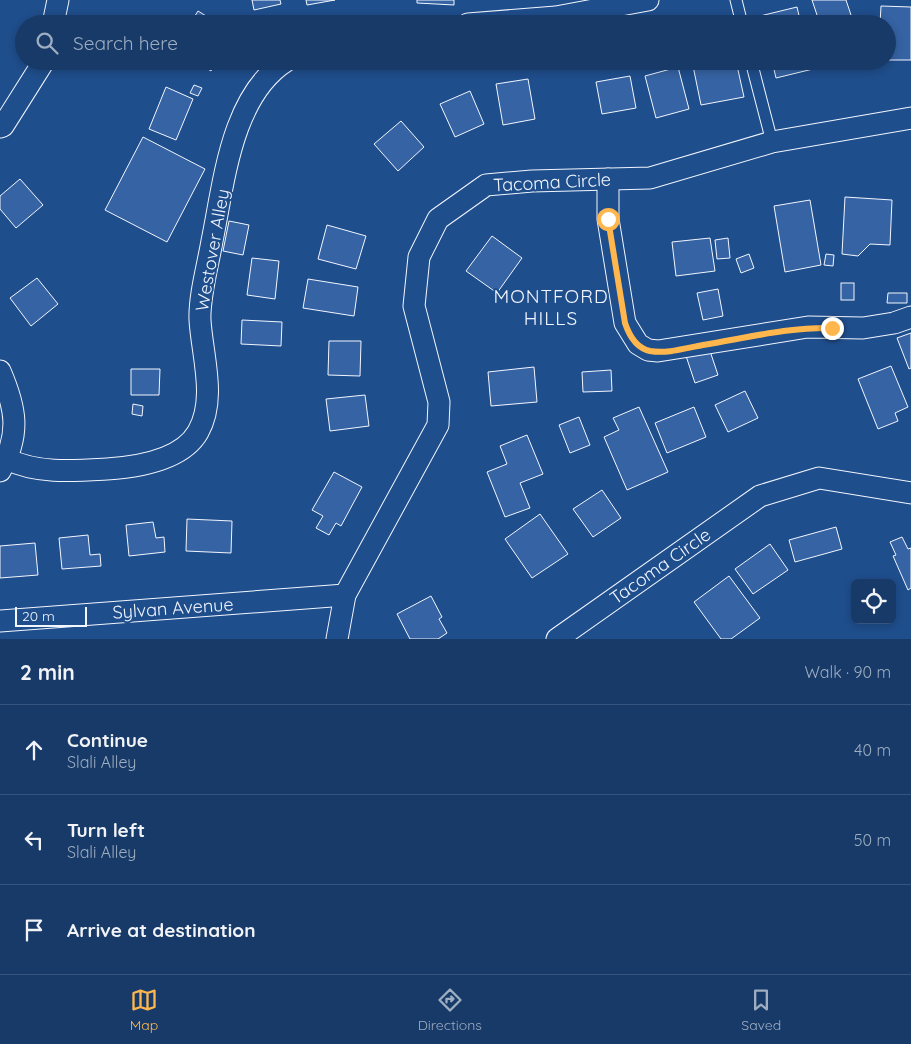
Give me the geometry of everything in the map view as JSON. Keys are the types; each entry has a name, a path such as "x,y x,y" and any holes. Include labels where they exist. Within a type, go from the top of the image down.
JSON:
{"street":[{"path":"55,15 58,0"},
{"path":"567,15 648,0"},
{"path":"0,128 38,70"},
{"name":"Westover Alley","path":"4,465 81,471 115,469 151,462 177,452 189,443 198,431 205,413 207,387 200,318 229,158 238,130 256,91 273,70"},
{"name":"Tacoma Circle","path":"338,639 346,595 438,425 439,402 414,306 419,257 438,219 486,185 532,181 650,178 772,142 911,118"},
{"path":"608,179 608,219 625,323 633,339 648,350 674,350 808,327 862,328 894,323 911,317"},
{"path":"0,371 9,393 15,426 4,465"},
{"name":"Tacoma Circle","path":"557,639 760,496 818,478 911,493"},
{"name":"Sylvan Avenue","path":"0,621 346,595"}],"lane":[{"path":"736,0 740,15"},
{"path":"753,70 772,142"}],"building":[{"path":"252,0 280,0 281,4 254,10"},
{"path":"306,0 335,0 307,5"},
{"path":"417,0 454,0 454,5 417,3"},
{"path":"812,0 846,0 851,15 817,15"},
{"path":"881,6 911,7 911,60 896,60 896,15 880,15"},
{"path":"797,7 799,15 764,15"},
{"path":"198,11 204,15 196,15"},
{"path":"667,70 679,70 689,109 656,118 645,76"},
{"path":"694,70 738,70 744,97 701,105"},
{"path":"774,70 809,70 776,78"},
{"path":"630,76 636,108 602,114 596,82"},
{"path":"528,79 535,119 503,125 496,84"},
{"path":"194,85 202,88 198,96 190,93"},
{"path":"166,87 193,99 176,140 149,129"},
{"path":"470,91 484,124 455,137 440,104"},
{"path":"401,121 424,147 398,171 374,144"},
{"path":"143,137 205,169 167,242 105,210"},
{"path":"20,179 43,205 16,228 0,209 0,196"},
{"path":"845,197 892,200 890,245 870,244 858,256 842,254"},
{"path":"810,200 821,265 785,272 774,206"},
{"path":"229,221 249,225 243,255 223,251"},
{"path":"327,225 366,236 356,269 318,259"},
{"path":"492,236 522,258 497,293 466,271"},
{"path":"710,238 715,271 676,276 672,242"},
{"path":"728,238 730,258 717,259 715,240"},
{"path":"749,254 754,268 741,273 736,259"},
{"path":"826,254 834,255 833,266 824,265"},
{"path":"252,258 279,261 275,299 247,295"},
{"path":"37,278 58,304 31,326 10,298"},
{"path":"308,279 358,287 354,316 303,308"},
{"path":"841,283 854,283 854,300 841,300"},
{"path":"718,289 723,316 703,320 697,293"},
{"path":"888,293 907,293 907,303 887,303"},
{"path":"242,320 282,322 281,346 241,344"},
{"path":"911,333 911,368 909,369 897,338"},
{"path":"329,341 361,341 360,376 328,375"},
{"path":"709,348 718,375 695,383 686,356"},
{"path":"891,366 908,407 895,413 898,421 878,429 858,379"},
{"path":"534,367 537,402 491,406 488,372"},
{"path":"131,369 160,369 159,395 131,395"},
{"path":"611,370 612,391 583,392 582,372"},
{"path":"745,391 758,418 728,432 715,405"},
{"path":"365,395 369,426 330,431 326,399"},
{"path":"133,404 143,406 142,416 132,414"},
{"path":"639,407 668,472 627,490 604,437 619,430 613,418"},
{"path":"694,407 706,437 667,453 655,423"},
{"path":"579,417 590,445 570,453 559,425"},
{"path":"527,435 543,474 520,483 530,508 505,517 487,472 507,464 500,446"},
{"path":"334,472 362,487 341,526 336,523 329,535 316,528 323,516 312,510"},
{"path":"602,490 621,518 593,537 573,509"},
{"path":"540,514 568,554 532,578 505,539"},
{"path":"187,519 232,521 231,553 186,551"},
{"path":"153,522 156,538 164,537 165,552 129,556 126,525"},
{"path":"836,527 842,549 795,562 789,540"},
{"path":"88,535 90,555 100,554 101,566 62,569 59,538"},
{"path":"902,537 908,549 911,548 911,588 908,590 893,556 896,555 890,542"},
{"path":"35,543 38,575 0,578 0,546"},
{"path":"770,544 788,570 753,594 735,569"},
{"path":"729,576 760,618 731,639 721,639 694,602"},
{"path":"431,596 442,617 439,619 447,633 438,639 410,639 397,614"}],"district":[{"name":"MONTFORD HILLS","path":"551,307"}],"route":[{"path":"608,219 625,323 628,332 642,348 658,351 674,350 808,327 832,328"}]}
